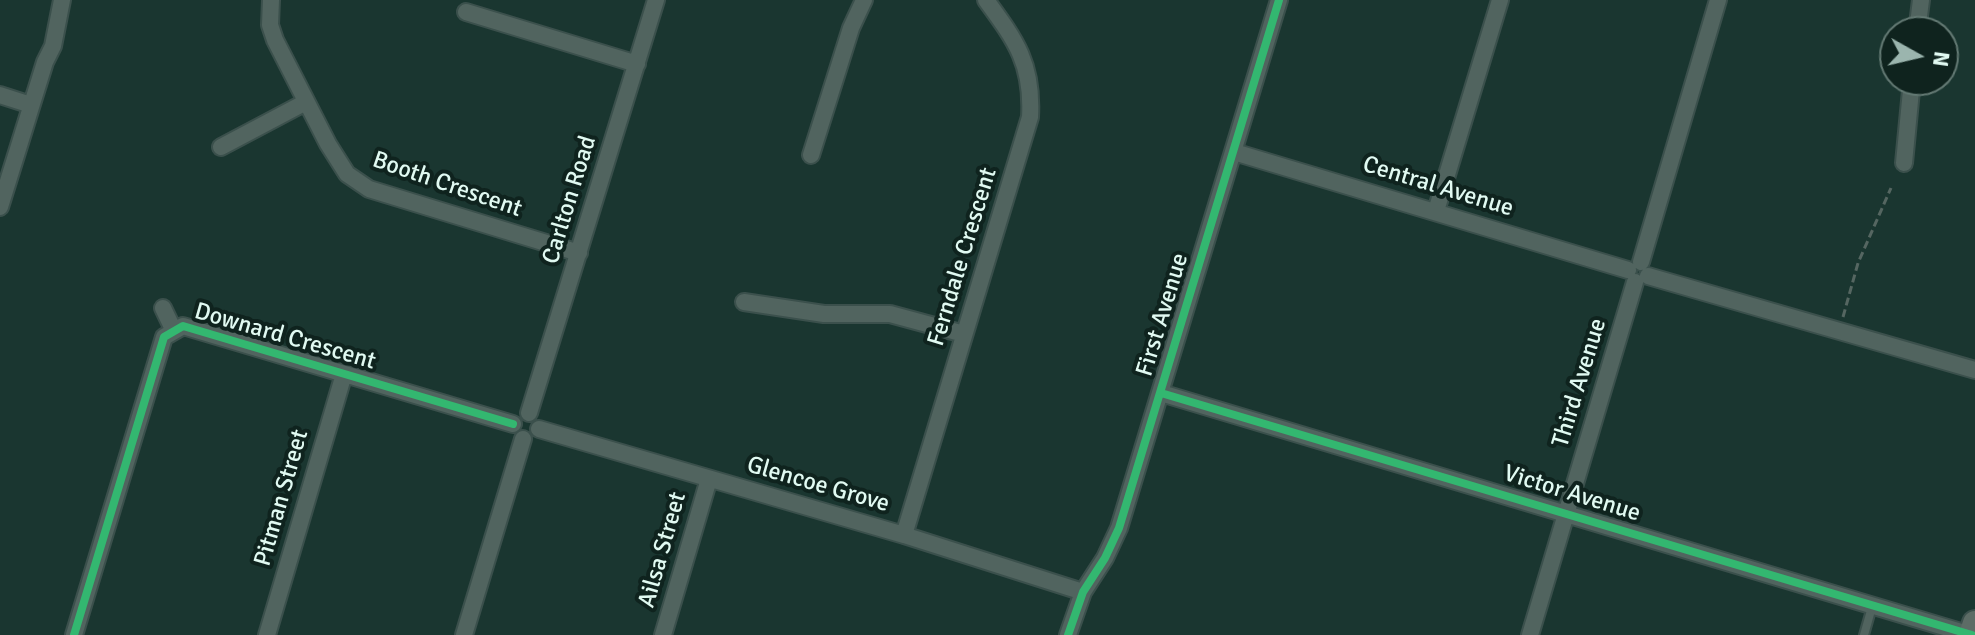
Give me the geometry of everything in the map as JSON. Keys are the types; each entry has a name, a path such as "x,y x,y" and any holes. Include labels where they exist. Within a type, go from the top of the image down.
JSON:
{"main road":[{"path":"1971,635 1975,623"}],"street":[{"path":"0,207 31,105 53,46 62,0"},
{"name":"Booth Crescent","path":"271,0 270,25 275,40 347,174 369,189 579,253"},
{"name":"Carlton Road","path":"529,413 656,0"},
{"path":"811,155 851,28 864,0"},
{"name":"Ferndale Crescent","path":"904,535 1030,117 1030,80 1023,55 986,0"},
{"name":"First Avenue","path":"1068,635 1083,592 1105,558 1119,528 1279,0"},
{"path":"1436,211 1500,0"},
{"name":"Third Avenue","path":"1530,635 1718,0"},
{"path":"466,12 637,64"},
{"path":"0,95 31,105"},
{"path":"1904,163 1910,96"},
{"path":"221,147 306,102"},
{"name":"Central Avenue","path":"1234,152 1975,370"},
{"path":"744,302 824,314 890,314 964,334"},
{"path":"163,308 173,329"},
{"name":"Downard Crescent","path":"74,635 164,337 173,329 183,326 513,424"},
{"name":"Pitman Street","path":"267,635 344,374"},
{"name":"Victor Avenue","path":"1161,393 1971,635"},
{"path":"529,413 539,421 539,429 535,436 523,439 514,432 513,424 521,414 529,413"},
{"name":"Glencoe Grove","path":"539,429 904,535 1083,592"},
{"path":"464,635 523,439"},
{"name":"Ailsa Street","path":"663,635 709,479"}],"lane":[{"path":"1864,635 1872,607"}],"path":[{"path":"1843,317 1858,263 1891,188"}],"cycle path":[{"path":"1068,635 1083,592 1105,558 1119,528 1279,0"},
{"path":"74,635 164,337 183,326 513,424"},
{"path":"1161,393 1972,635"}]}
